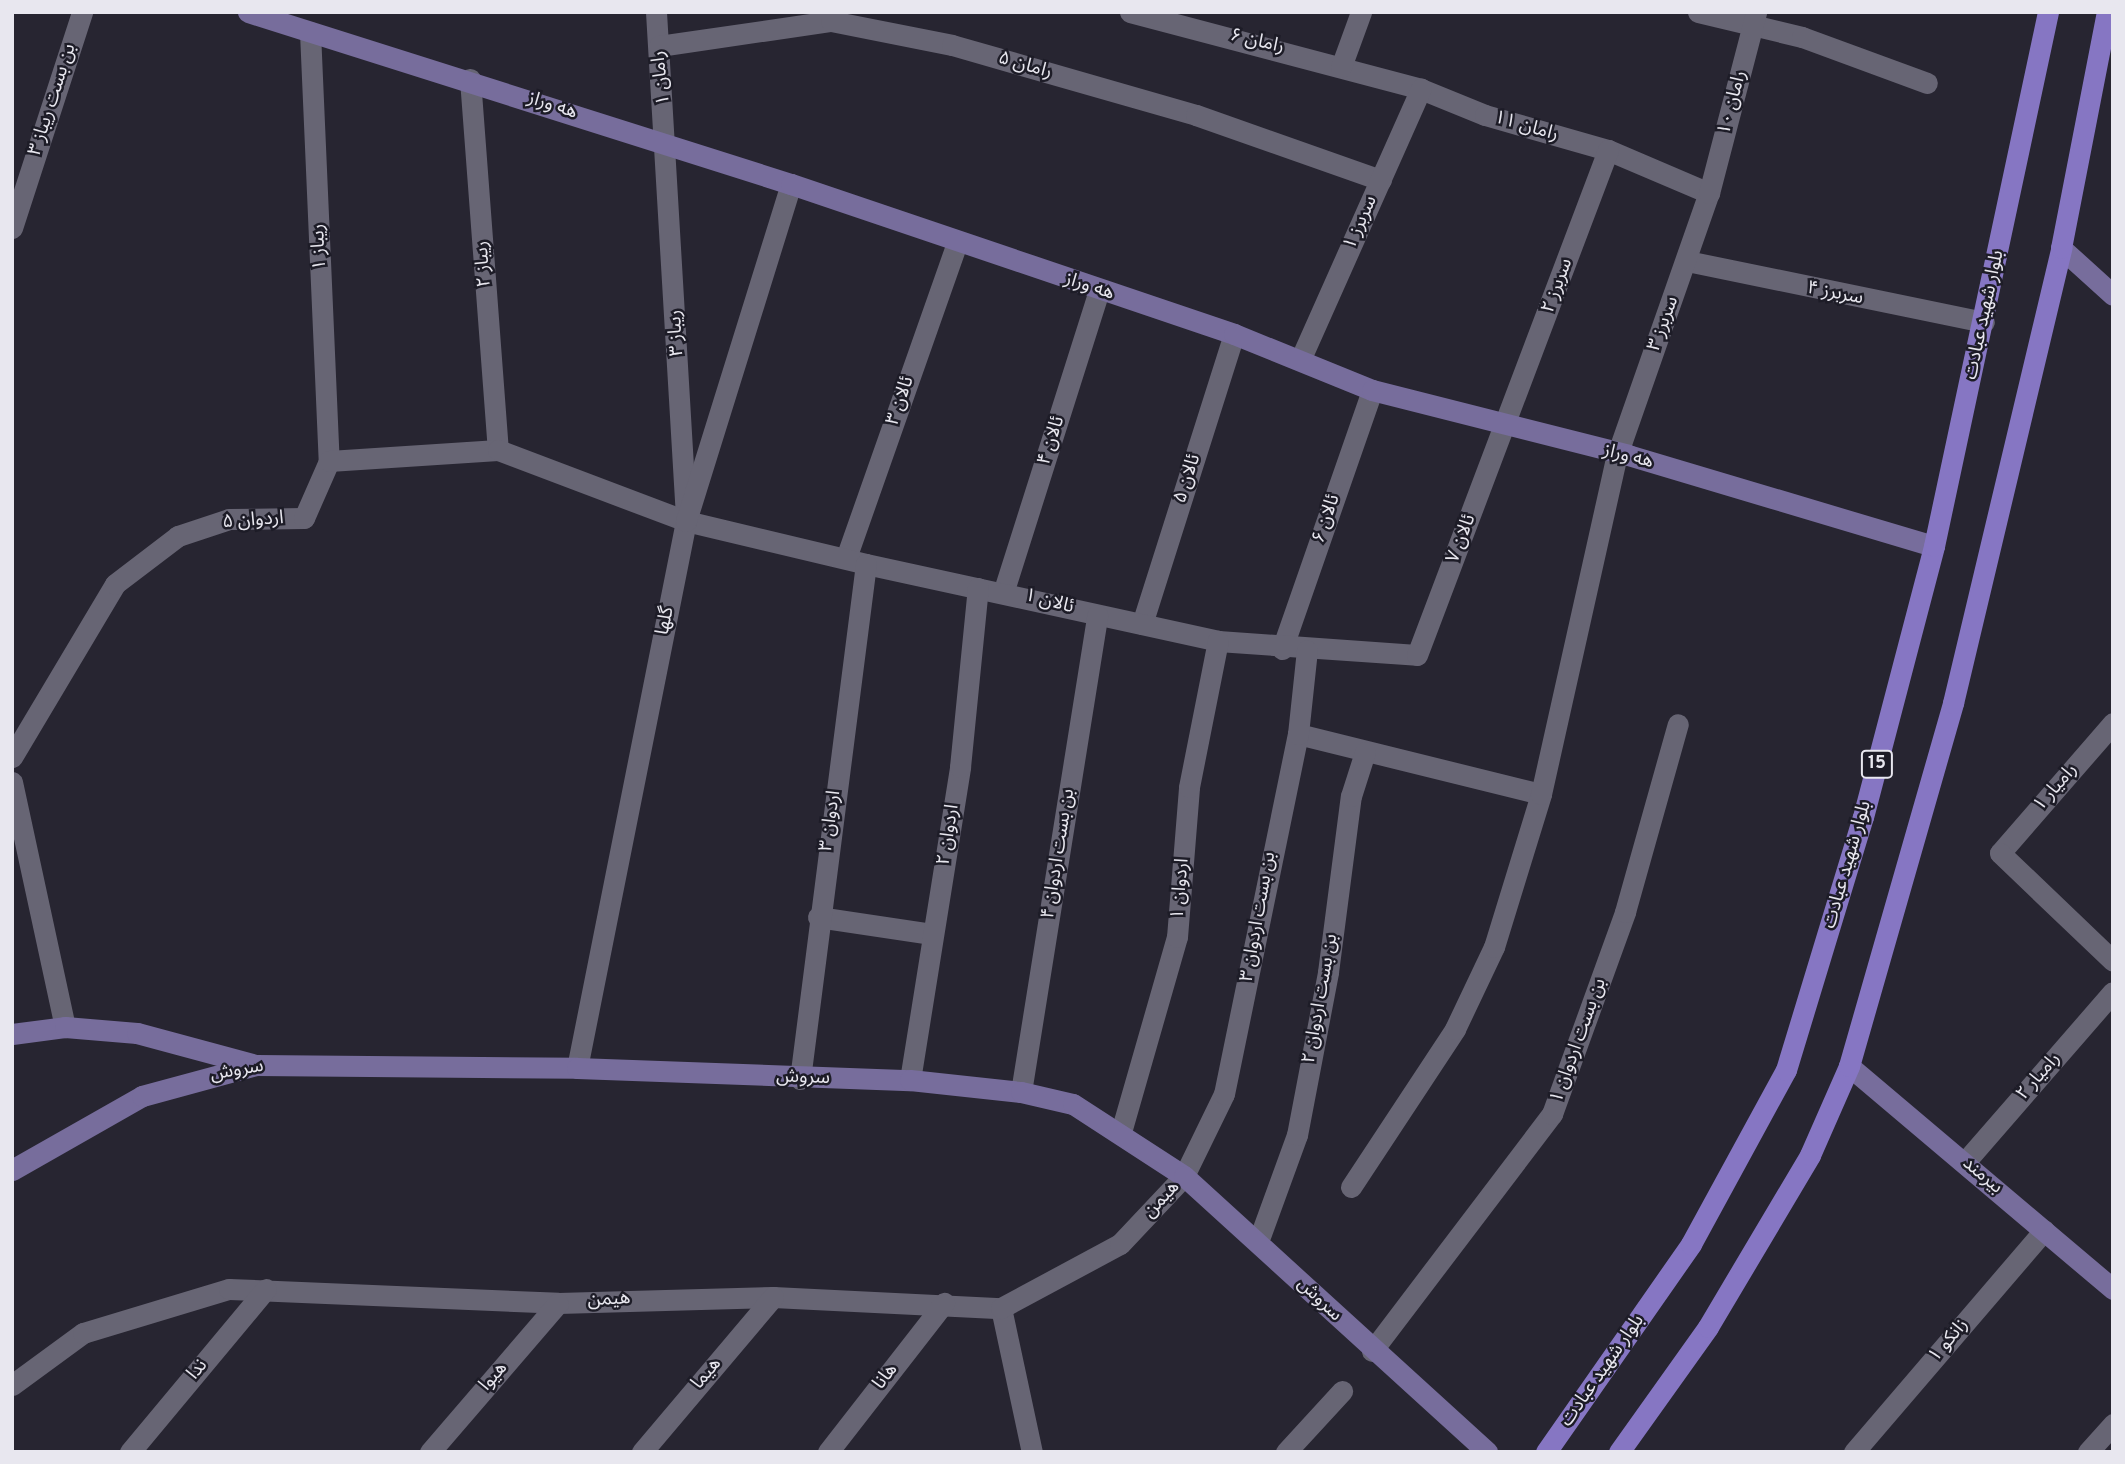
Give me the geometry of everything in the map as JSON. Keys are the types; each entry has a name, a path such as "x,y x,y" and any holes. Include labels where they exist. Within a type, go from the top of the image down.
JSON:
{"main road":[{"name":"بلوار شهید عبادت","path":"1546,1452 1691,1244 1786,1070 1863,817 1934,546 1984,322 2048,12"},
{"path":"1619,1452 1735,1281 1810,1155 1849,1066 1953,703 2061,248 2107,12"}],"street":[{"name":"بن بست ریباز ۳","path":"12,228 82,12"},
{"name":"هه وراز","path":"248,12 470,79 791,184 957,243 1234,334 1301,358 1373,390 1508,422 1617,456 1934,546"},
{"name":"رامان ۱","path":"656,12 669,144"},
{"name":"رامان ۶","path":"1130,12 1341,67"},
{"path":"1341,67 1361,12"},
{"path":"1698,12 1754,20 1927,83"},
{"name":"رامان ۱۰","path":"1709,193 1754,20"},
{"name":"رامان ۵","path":"659,46 831,21 952,45 1157,104 1381,180"},
{"name":"ریباز ۱","path":"310,32 329,461"},
{"name":"رامان ۱۱","path":"1341,67 1421,89 1485,115 1608,150 1709,193"},
{"name":"ریباز ۲","path":"470,79 498,450"},
{"name":"سربرز ۱","path":"1301,358 1421,89"},
{"name":"ریباز ۳","path":"669,144 686,521"},
{"name":"سربرز ۲","path":"1508,422 1608,150"},
{"name":"گلها","path":"578,1068 686,521 791,184"},
{"name":"سربرز ۳","path":"1350,1187 1461,1017 1494,947 1541,793 1617,456 1709,193"},
{"name":"ئالان ۳","path":"856,561 957,243"},
{"path":"2061,248 2113,295"},
{"name":"سربرز ۴","path":"1687,261 1984,322"},
{"name":"ئالان ۴","path":"1004,590 1099,291"},
{"name":"ئالان ۵","path":"1142,624 1234,334"},
{"name":"ئالان ۶","path":"1282,649 1373,390"},
{"name":"ئالان ۷","path":"1417,655 1508,422"},
{"path":"329,461 498,450 686,521"},
{"name":"اردوان ۵","path":"12,757 115,584 178,536 229,519 304,519 329,461"},
{"name":"ئالان ۱","path":"686,521 978,588 1004,590 1097,615 1218,641 1282,649 1417,655"},
{"name":"اردوان ۳","path":"800,1079 856,561"},
{"name":"اردوان ۲","path":"910,1080 960,767 978,588"},
{"name":"بن بست اردوان ۴","path":"1021,1092 1097,615"},
{"name":"اردوان ۱","path":"1122,1132 1177,937 1189,787 1218,641"},
{"name":"بن بست اردوان ۳","path":"1184,1175 1224,1094 1298,734 1307,650"},
{"name":"رامیار ۱","path":"2113,723 2000,853 2113,961"},
{"name":"بن بست اردوان ۱","path":"1373,1351 1552,1114 1625,912 1678,724"},
{"path":"1298,734 1541,793"},
{"name":"بن بست اردوان ۲","path":"1258,1242 1297,1135 1328,972 1351,796 1365,752"},
{"path":"12,782 65,1027"},
{"path":"818,917 932,934"},
{"name":"رامیار ۲","path":"1965,1162 2113,992"},
{"path":"12,1034 65,1027 180,1041 256,1065"},
{"name":"سروش","path":"12,1170 152,1092 256,1065 578,1068 800,1079 910,1080 1021,1092 1073,1104 1122,1132 1184,1175 1373,1351 1487,1452"},
{"name":"بیرمند","path":"1849,1066 2113,1289"},
{"name":"هیمن","path":"12,1385 83,1333 184,1300 266,1289 558,1303 773,1297 944,1303 1001,1308 1120,1244 1184,1175"},
{"name":"زانکو ۱","path":"1854,1452 2044,1230"},
{"name":"ندا","path":"130,1452 266,1289"},
{"name":"هیما","path":"642,1452 773,1297"},
{"name":"هیوا","path":"430,1452 558,1303"},
{"name":"هانا","path":"828,1452 944,1303"},
{"path":"1001,1308 1032,1452"},
{"path":"1286,1452 1342,1391"},
{"path":"2088,1452 2113,1424"}]}
